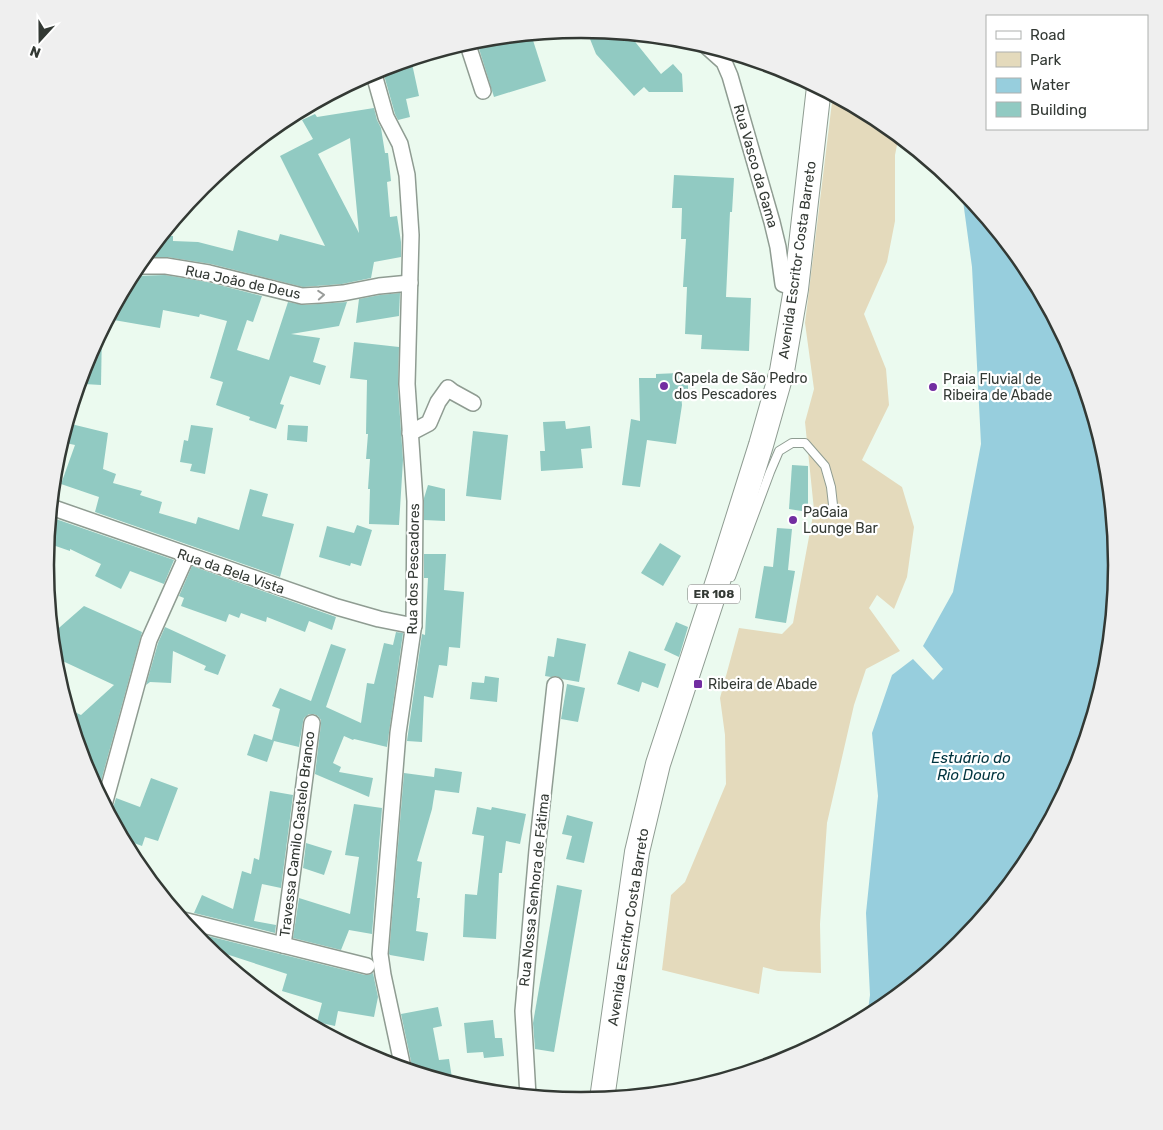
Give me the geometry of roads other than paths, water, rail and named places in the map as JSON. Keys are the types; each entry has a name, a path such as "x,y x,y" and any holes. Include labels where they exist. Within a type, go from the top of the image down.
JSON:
{"main road":[{"name":"Avenida Escritor Costa Barreto","path":"603,1091 638,852 658,764 715,592 782,371 796,288 818,94"}],"street":[{"path":"470,50 483,91"},
{"name":"Rua Vasco da Gama","path":"716,55 724,62 730,76 772,222 778,246 783,284 796,288"},
{"name":"Rua dos Pescadores","path":"376,80 386,117 400,144 407,175 411,235 407,384 414,501 414,626 398,733 380,954 401,1061"},
{"name":"Rua João de Deus","path":"147,266 166,266 200,272 302,296 328,295 378,286 410,283"},
{"path":"410,433 429,423 438,402 448,388 473,403"},
{"name":"Rua da Bela Vista","path":"57,509 337,608 414,626"},
{"path":"107,795 148,640 187,555"},
{"name":"Rua Nossa Senhora de Fátima","path":"528,1089 523,1011 537,850 555,685"},
{"name":"Travessa Camilo Castelo Branco","path":"283,945 312,723"},
{"path":"195,923 367,966"}],"lane":[{"path":"715,592 727,587 779,451 792,443 805,443 826,466 833,505"}],"water":[{"name":"Estuário do Rio Douro","path":"963,201 1000,244 1038,301 1055,332 1081,395 1099,462 1108,530 1108,600 1104,634 1091,702 1069,767 1055,798 1020,858 978,913 954,938 929,962 868,1008 870,995 866,913 878,796 872,733 892,675 913,659 933,680 943,669 923,646 953,592 981,444 972,267"}],"place":[{"name":"Capela de São Pedro dos Pescadores","path":"664,386"},
{"name":"Praia Fluvial de Ribeira de Abade","path":"933,387"},
{"name":"PaGaia Lounge Bar","path":"793,520"},
{"name":"Ribeira de Abade","path":"698,684"}]}
